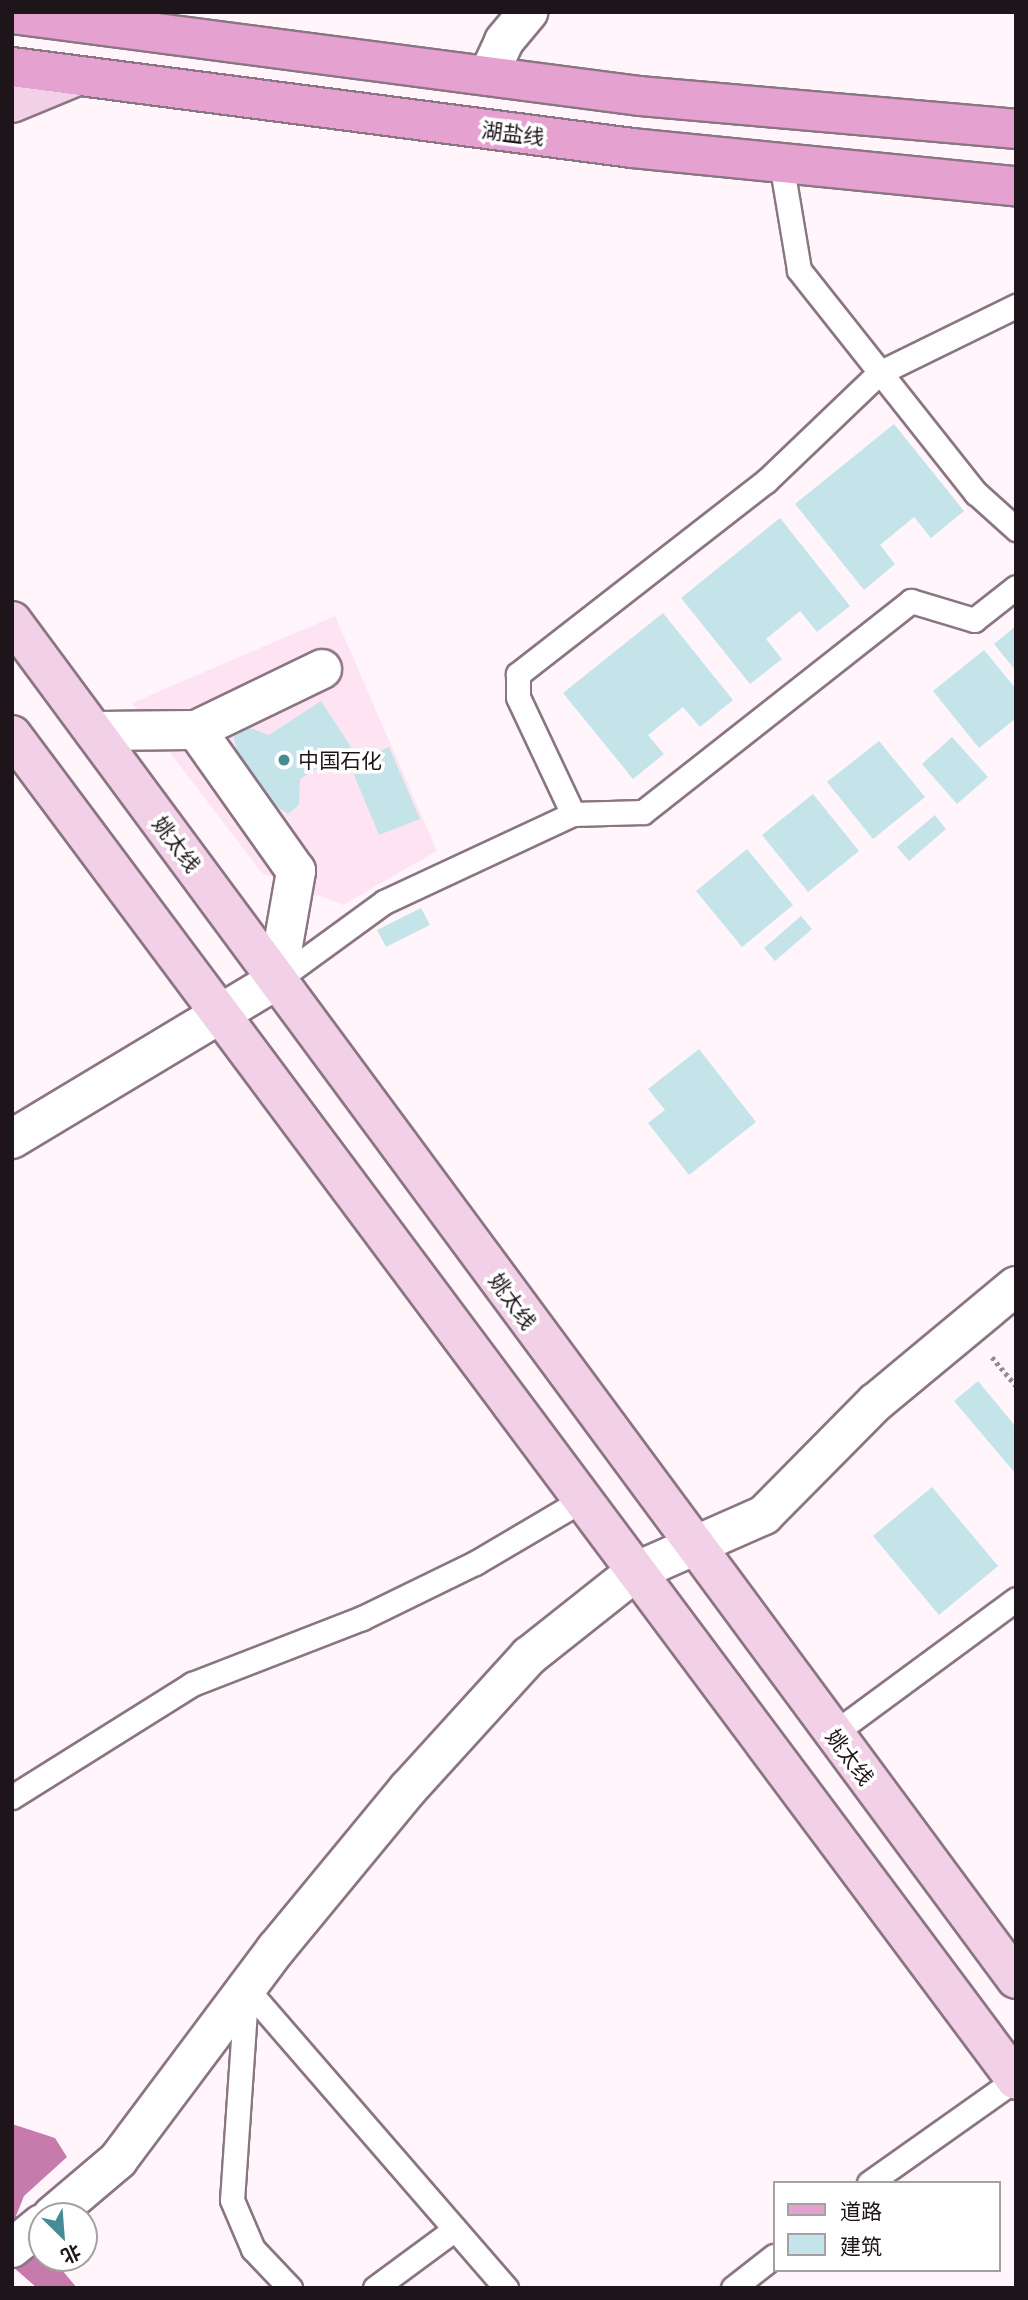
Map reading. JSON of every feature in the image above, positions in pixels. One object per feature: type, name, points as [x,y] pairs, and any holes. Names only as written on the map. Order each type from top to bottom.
[{"type":"main road","points":[[12,15],[640,96],[1016,129]]},
{"type":"main road","name":"湖盐线","points":[[12,68],[632,148],[1016,186]]},
{"type":"main road","points":[[12,103],[77,76]]},
{"type":"main road","name":"姚太线","points":[[12,621],[694,1547],[1016,1979]]},
{"type":"main road","points":[[12,736],[1016,2079]]},
{"type":"street","points":[[488,76],[504,41],[528,12]]},
{"type":"street","points":[[94,731],[196,730],[322,669]]},
{"type":"street","points":[[12,1139],[277,979],[296,871],[196,730]]},
{"type":"street","points":[[68,2202],[118,2160],[247,1989],[408,1789],[528,1656],[635,1572],[764,1516],[875,1403],[1016,1286]]},
{"type":"street","points":[[12,2248],[28,2235]]},
{"type":"lane","points":[[781,162],[799,270],[834,308],[879,373],[976,493],[1016,529]]},
{"type":"lane","points":[[573,814],[518,697],[518,674],[766,481],[879,373],[1016,306]]},
{"type":"lane","points":[[277,979],[384,902],[573,814],[643,812],[911,601],[974,620],[1016,587]]},
{"type":"lane","points":[[12,1797],[192,1684],[362,1618],[475,1563],[582,1500]]},
{"type":"lane","points":[[833,1734],[1016,1598]]},
{"type":"lane","points":[[247,1989],[506,2288]]},
{"type":"lane","points":[[247,1989],[232,2200],[253,2249],[290,2288]]},
{"type":"lane","points":[[872,2181],[1016,2079]]},
{"type":"lane","points":[[375,2288],[455,2229]]},
{"type":"lane","points":[[733,2288],[772,2258]]},
{"type":"shaded area","points":[[335,616],[437,851],[343,905],[262,873],[132,703]]},
{"type":"shaded area","points":[[12,2124],[55,2138],[67,2157],[24,2196],[16,2216],[28,2230],[28,2272],[64,2272],[77,2288],[37,2288],[12,2266]]},
{"type":"building","points":[[894,424],[964,511],[931,538],[914,517],[880,545],[895,564],[864,590],[795,504]]},
{"type":"building","points":[[780,518],[850,606],[817,632],[800,611],[766,639],[782,659],[750,684],[681,598]]},
{"type":"building","points":[[663,613],[733,700],[700,727],[683,707],[648,735],[664,754],[633,779],[563,693]]},
{"type":"building","points":[[1016,626],[1016,671],[994,644]]},
{"type":"building","points":[[984,650],[1016,689],[1016,718],[979,748],[933,691]]},
{"type":"building","points":[[321,701],[351,747],[300,779],[299,805],[288,814],[269,802],[237,752],[233,734],[247,727],[269,735]]},
{"type":"building","points":[[952,737],[988,777],[957,804],[922,764]]},
{"type":"building","points":[[879,741],[925,797],[873,839],[827,782]]},
{"type":"building","points":[[389,747],[420,819],[379,835],[349,763]]},
{"type":"building","points":[[813,794],[859,851],[808,892],[762,835]]},
{"type":"building","points":[[935,815],[946,829],[909,861],[897,847]]},
{"type":"building","points":[[747,849],[793,905],[742,947],[696,891]]},
{"type":"building","points":[[421,908],[430,925],[386,947],[377,930]]},
{"type":"building","points":[[801,916],[812,929],[775,961],[764,948]]},
{"type":"building","points":[[699,1049],[756,1122],[689,1175],[648,1123],[665,1110],[648,1089]]},
{"type":"building","points":[[978,1381],[1016,1427],[1016,1474],[954,1401]]},
{"type":"building","points":[[932,1487],[998,1566],[939,1615],[873,1536]]},
{"type":"place","name":"中国石化","points":[[284,760]]}]
